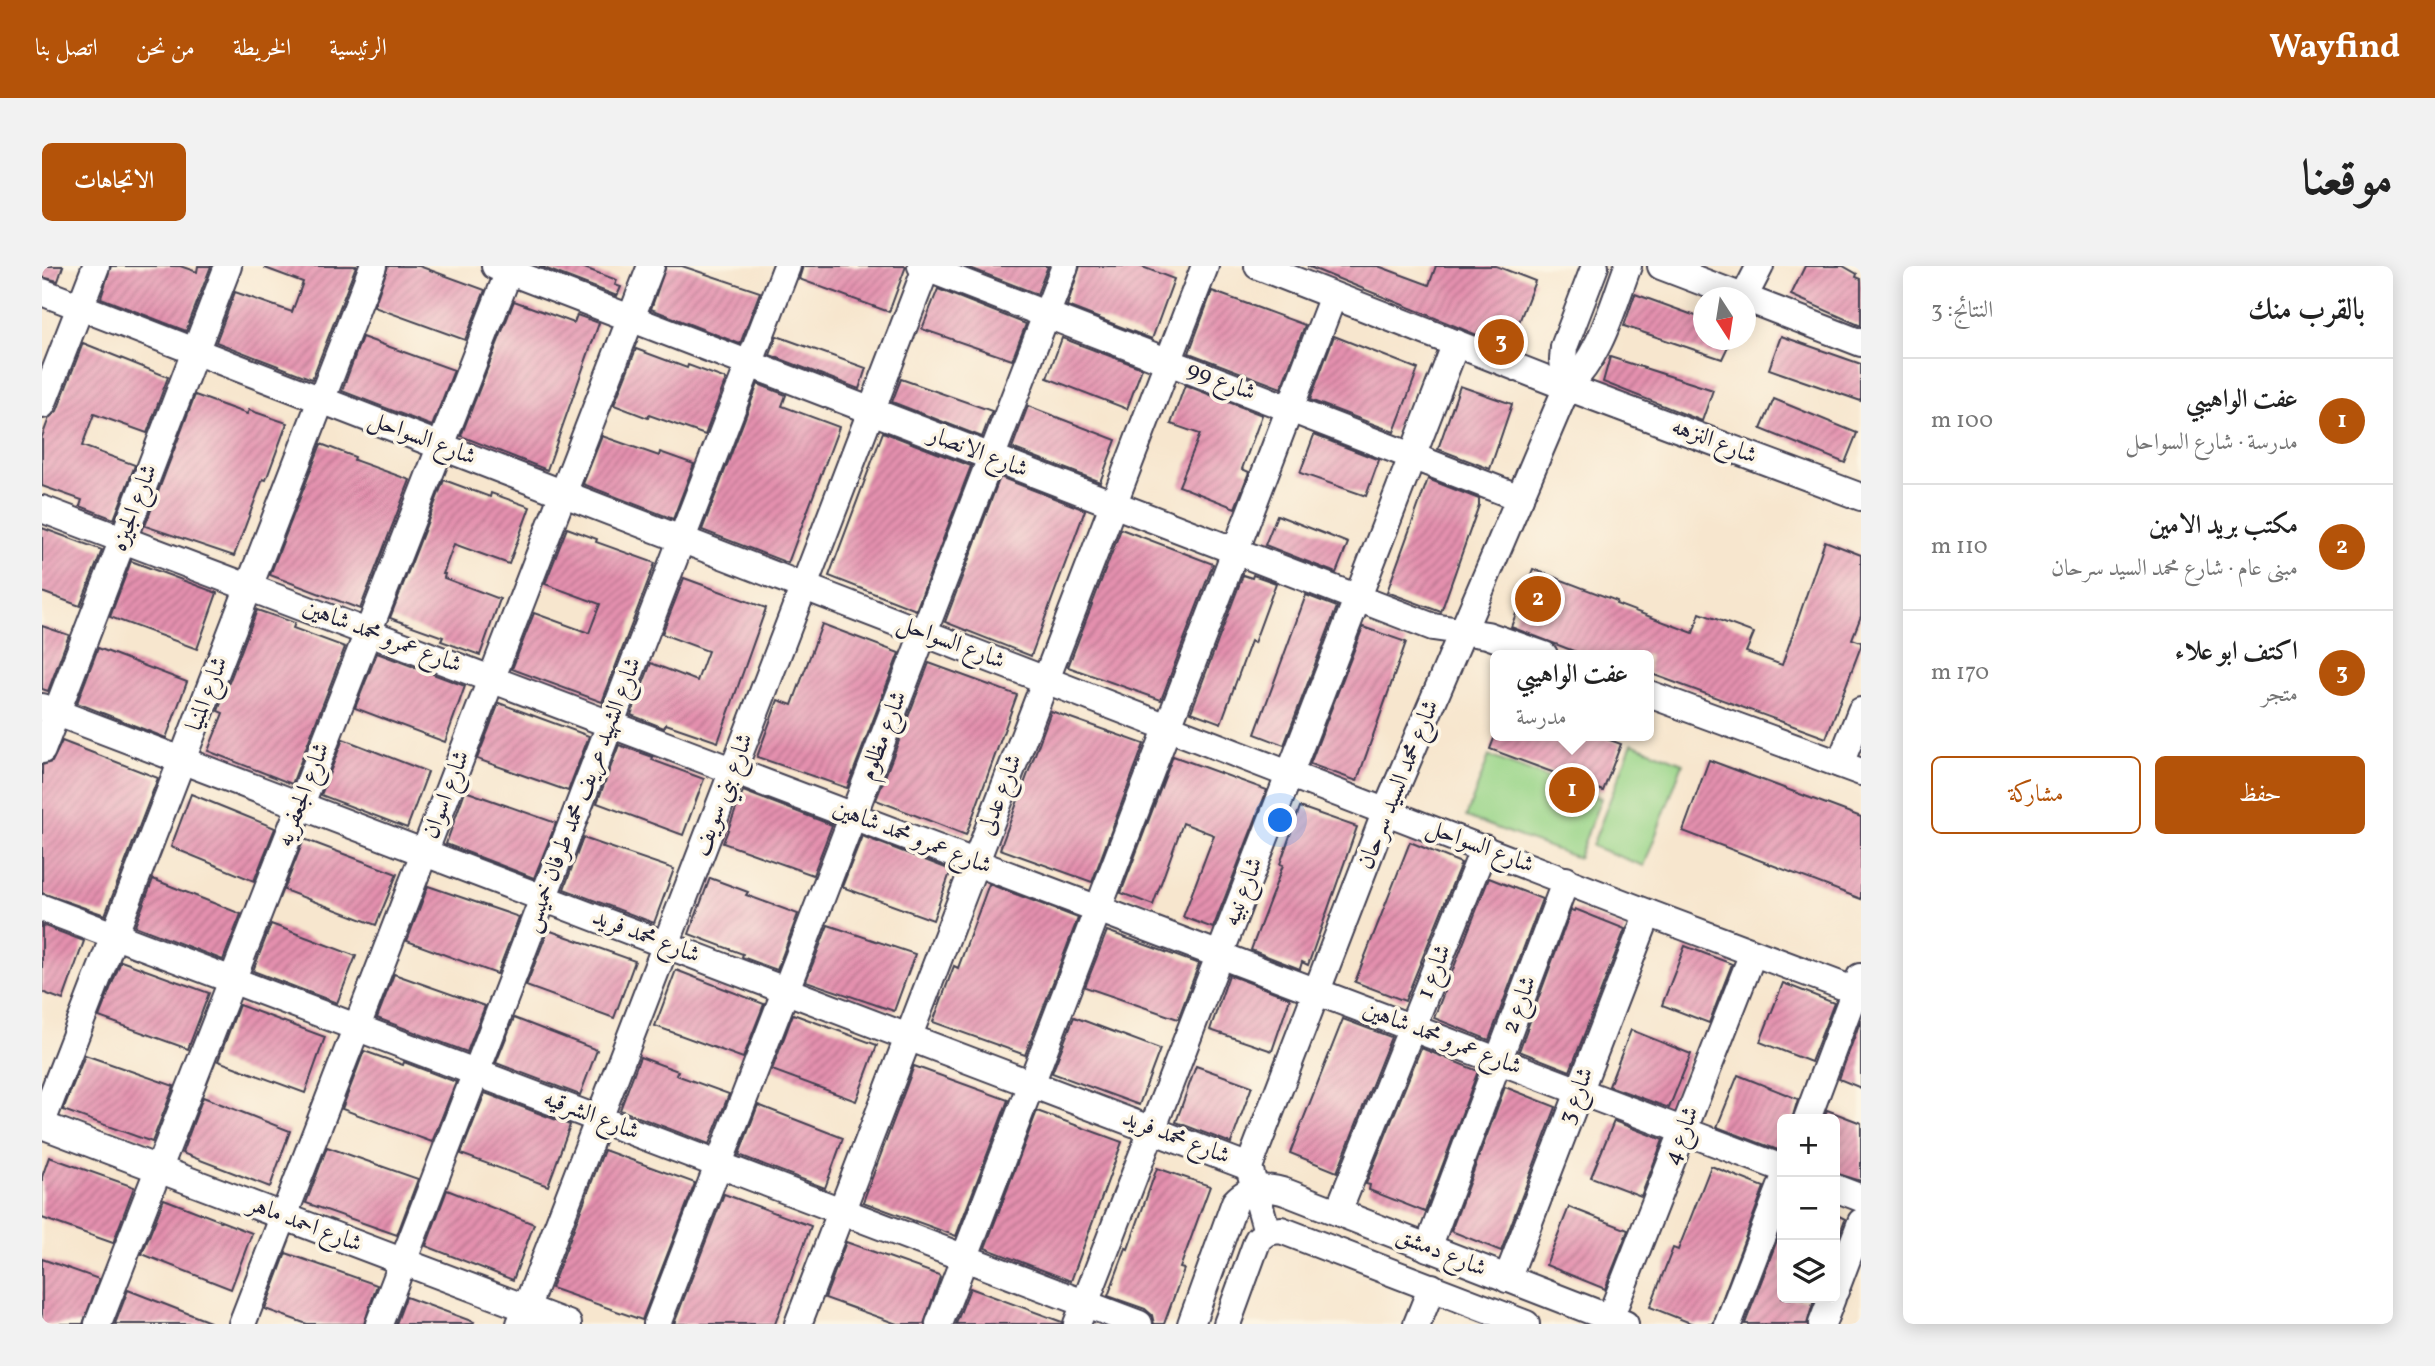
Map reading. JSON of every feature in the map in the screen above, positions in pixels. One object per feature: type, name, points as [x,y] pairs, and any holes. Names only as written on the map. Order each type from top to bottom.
[{"type":"street","points":[[42,405],[96,266]]},
{"type":"street","name":"شارع الجيزه","points":[[42,750],[49,710],[123,539],[228,266]]},
{"type":"street","name":"شارع المنيا","points":[[42,1124],[373,266]]},
{"type":"street","name":"شارع اسوان","points":[[242,1324],[652,266]]},
{"type":"street","name":"شارع الشهيد عريف محمد طرفان خميس","points":[[379,1324],[787,266]]},
{"type":"street","name":"شارع مظلوم","points":[[657,1324],[1065,266]]},
{"type":"street","name":"شارع عدلى","points":[[798,1324],[1205,266]]},
{"type":"street","name":"شارع النزهه","points":[[1258,266],[1567,387],[1861,497]]},
{"type":"street","name":"شارع محمد السيد سرحان","points":[[1567,387],[1564,347],[1595,266]]},
{"type":"street","name":"شارع محمد السيد سرحان","points":[[1191,1324],[1233,1206],[1252,1178],[1317,991],[1387,811],[1567,387],[1581,374],[1594,354],[1628,266]]},
{"type":"street","points":[[1661,266],[1716,287]]},
{"type":"street","points":[[1750,287],[1760,266]]},
{"type":"street","name":"شارع 99","points":[[925,267],[1520,498]]},
{"type":"street","name":"شارع بني سويف","points":[[523,1316],[925,267]]},
{"type":"street","name":"شارع الانصار","points":[[505,268],[1357,599],[1433,627],[1487,635],[1530,650]]},
{"type":"street","name":"شارع الجعفريه","points":[[98,1324],[441,446],[505,268]]},
{"type":"street","name":"شارع السواحل","points":[[42,292],[1648,913],[1753,953],[1859,986]]},
{"type":"street","points":[[939,1324],[1332,296]]},
{"type":"street","points":[[1756,302],[1861,343]]},
{"type":"street","name":"شارع نبيه","points":[[1081,1314],[1456,343]]},
{"type":"street","name":"شارع عمرو محمد شاهين","points":[[42,509],[1777,1166]]},
{"type":"street","points":[[1654,696],[1850,768],[1861,711]]},
{"type":"street","name":"شارع محمد فريد","points":[[49,710],[1152,1130],[1252,1178]]},
{"type":"street","name":"شارع 1","points":[[1338,1212],[1484,848]]},
{"type":"street","name":"شارع 2","points":[[1428,1248],[1566,880]]},
{"type":"street","name":"شارع الشرقيه","points":[[42,908],[964,1258],[1081,1314],[1139,1324]]},
{"type":"street","name":"شارع 3","points":[[1507,1279],[1648,913]]},
{"type":"street","name":"شارع 4","points":[[1618,1321],[1684,1130],[1753,953]]},
{"type":"street","points":[[1809,1114],[1859,986]]},
{"type":"street","name":"شارع احمد ماهر","points":[[42,1124],[403,1261],[523,1316],[568,1324]]},
{"type":"street","points":[[1227,1324],[1256,1244],[1268,1232],[1252,1178]]},
{"type":"street","name":"شارع دمشق","points":[[1252,1178],[1618,1321]]},
{"type":"street","points":[[1840,1190],[1861,1198]]},
{"type":"street","points":[[1728,1324],[1777,1197]]},
{"type":"street","points":[[1840,1278],[1861,1222]]},
{"type":"street","name":"شارع دمشق","points":[[1268,1232],[1287,1231],[1526,1324]]},
{"type":"street","points":[[1417,1324],[1432,1287]]},
{"type":"street","points":[[1822,1324],[1830,1303]]},
{"type":"green space","points":[[1632,743],[1683,763],[1644,866],[1592,846]]},
{"type":"green space","points":[[1489,756],[1601,798],[1578,858],[1466,817]]},
{"type":"building","points":[[42,266],[63,266],[58,281],[42,277]]},
{"type":"building","points":[[111,266],[180,266],[197,272],[198,266],[211,266],[186,331],[101,298]]},
{"type":"building","points":[[265,266],[356,266],[312,379],[216,342],[235,292],[292,312],[303,282]]},
{"type":"building","points":[[388,266],[419,266],[485,290],[465,340],[374,307]]},
{"type":"building","points":[[539,266],[579,266],[617,280],[615,285],[621,287],[617,296]]},
{"type":"building","points":[[666,266],[682,266],[760,292],[740,344],[651,309]]},
{"type":"building","points":[[803,266],[906,266],[889,312],[799,279]]},
{"type":"building","points":[[965,266],[1048,266],[1037,294]]},
{"type":"building","points":[[1080,266],[1140,266],[1174,279],[1152,339],[1067,306]]},
{"type":"building","points":[[1307,266],[1378,266],[1429,285],[1436,266],[1496,266],[1535,281],[1509,348]]},
{"type":"building","points":[[1805,266],[1843,266],[1857,274],[1856,277],[1861,279],[1861,326],[1791,295]]},
{"type":"building","points":[[938,289],[1026,324],[1012,360],[922,329]]},
{"type":"building","points":[[1212,291],[1305,325],[1281,388],[1189,353]]},
{"type":"building","points":[[1635,294],[1693,315],[1693,349],[1624,326]]},
{"type":"building","points":[[514,301],[574,323],[577,315],[599,323],[547,470],[461,436]]},
{"type":"building","points":[[777,336],[866,368],[859,389],[770,355]]},
{"type":"building","points":[[1334,336],[1418,369],[1394,432],[1310,400]]},
{"type":"building","points":[[1781,336],[1861,364],[1861,401],[1769,369]]},
{"type":"building","points":[[362,337],[454,370],[432,426],[342,391]]},
{"type":"building","points":[[1062,338],[1142,368],[1127,409],[1047,378]]},
{"type":"building","points":[[83,343],[168,377],[147,433],[94,414],[82,446],[135,465],[114,519],[80,506],[82,500],[42,486],[42,437],[49,418],[57,411]]},
{"type":"building","points":[[636,349],[726,379],[705,435],[614,405]]},
{"type":"building","points":[[1695,350],[1726,350],[1722,359]]},
{"type":"building","points":[[1610,357],[1713,390],[1702,421],[1603,382]]},
{"type":"building","points":[[901,379],[992,411],[982,437],[892,402]]},
{"type":"building","points":[[758,384],[786,395],[782,406],[839,427],[788,563],[702,530]]},
{"type":"building","points":[[1185,385],[1262,415],[1242,469],[1249,472],[1235,508],[1179,486],[1200,434],[1171,424]]},
{"type":"building","points":[[1460,386],[1512,404],[1490,469],[1438,449]]},
{"type":"building","points":[[195,395],[247,414],[249,410],[287,423],[234,556],[145,526]]},
{"type":"building","points":[[1774,399],[1857,433],[1845,463],[1761,429]]},
{"type":"building","points":[[1028,406],[1116,440],[1100,482],[1012,448]]},
{"type":"building","points":[[883,432],[971,466],[916,610],[829,576]]},
{"type":"building","points":[[1314,435],[1379,460],[1366,496],[1300,473]]},
{"type":"building","points":[[602,436],[659,456],[660,452],[694,464],[673,519],[583,484]]},
{"type":"building","points":[[321,444],[355,457],[354,460],[410,480],[360,609],[270,575]]},
{"type":"building","points":[[1000,477],[1085,510],[1031,656],[945,622]]},
{"type":"building","points":[[1428,479],[1479,499],[1441,612],[1387,592]]},
{"type":"building","points":[[444,480],[490,497],[491,493],[530,507],[509,564],[454,544],[443,574],[444,578],[500,599],[480,655],[441,641],[443,637],[390,618]]},
{"type":"building","points":[[1277,515],[1348,543],[1336,573],[1265,545]]},
{"type":"building","points":[[42,528],[102,550],[80,606],[42,592]]},
{"type":"building","points":[[567,528],[597,539],[596,542],[655,563],[602,702],[512,669],[534,613],[589,633],[600,604],[545,584]]},
{"type":"building","points":[[1121,529],[1213,564],[1161,700],[1068,667]]},
{"type":"building","points":[[1825,541],[1861,555],[1861,616],[1852,639],[1861,642],[1861,646],[1826,738],[1654,675],[1654,650],[1571,650],[1511,627],[1533,569],[1693,633],[1700,613],[1754,633],[1746,652],[1782,665]]},
{"type":"building","points":[[131,561],[217,593],[197,649],[110,617]]},
{"type":"building","points":[[1243,575],[1252,578],[1253,575],[1276,583],[1221,723],[1191,712]]},
{"type":"building","points":[[684,578],[766,608],[718,742],[666,724],[664,728],[631,715],[651,663],[697,681],[708,651],[662,634]]},
{"type":"building","points":[[1306,595],[1337,607],[1284,745],[1255,734]]},
{"type":"building","points":[[257,610],[295,623],[293,628],[345,647],[292,784],[208,751],[223,713],[218,711]]},
{"type":"building","points":[[822,624],[899,653],[847,788],[757,757],[778,700],[792,705]]},
{"type":"building","points":[[42,626],[69,635],[48,691],[42,689]]},
{"type":"building","points":[[1363,627],[1406,642],[1357,781],[1310,764]]},
{"type":"building","points":[[98,648],[187,682],[166,738],[77,703]]},
{"type":"building","points":[[377,653],[465,686],[445,742],[355,708]]},
{"type":"building","points":[[929,663],[1017,695],[966,835],[876,800]]},
{"type":"building","points":[[499,703],[589,736],[568,791],[477,759]]},
{"type":"building","points":[[1051,711],[1144,744],[1092,882],[1000,849]]},
{"type":"building","points":[[343,739],[428,772],[407,828],[321,795]]},
{"type":"building","points":[[62,741],[158,778],[105,915],[42,893],[42,765],[52,762]]},
{"type":"building","points":[[1493,741],[1613,741],[1621,744],[1603,791],[1490,749]]},
{"type":"building","points":[[619,745],[704,779],[683,835],[597,803]]},
{"type":"building","points":[[1173,756],[1267,790],[1213,928],[1183,917],[1214,835],[1183,823],[1153,905],[1121,893]]},
{"type":"building","points":[[1709,760],[1861,817],[1861,899],[1683,831]]},
{"type":"building","points":[[465,791],[556,823],[534,878],[446,844]]},
{"type":"building","points":[[743,791],[832,825],[813,875],[723,843]]},
{"type":"building","points":[[191,794],[275,828],[254,881],[171,847]]},
{"type":"building","points":[[1300,807],[1357,827],[1308,965],[1302,962],[1300,969],[1251,950],[1283,865],[1280,864]]},
{"type":"building","points":[[862,836],[951,870],[933,920],[842,887]]},
{"type":"building","points":[[583,838],[674,869],[654,923],[564,889]]},
{"type":"building","points":[[304,839],[397,874],[376,925],[284,890]]},
{"type":"building","points":[[1410,842],[1461,863],[1405,1001],[1355,982]]},
{"type":"building","points":[[710,878],[748,892],[746,895],[798,914],[777,970],[689,934]]},
{"type":"building","points":[[1489,878],[1542,899],[1489,1040],[1434,1018]]},
{"type":"building","points":[[153,879],[241,914],[223,960],[135,926]]},
{"type":"building","points":[[989,884],[1078,918],[1025,1055],[933,1022],[954,966],[958,968]]},
{"type":"building","points":[[428,886],[519,917],[497,974],[407,941]]},
{"type":"building","points":[[1575,909],[1625,929],[1570,1071],[1519,1051],[1571,910]]},
{"type":"building","points":[[271,924],[356,956],[337,1003],[253,971]]},
{"type":"building","points":[[42,925],[84,941],[63,1000],[42,992]]},
{"type":"building","points":[[828,925],[915,954],[894,1011],[806,981]]},
{"type":"building","points":[[548,930],[635,961],[614,1018],[526,986]]},
{"type":"building","points":[[1107,931],[1199,964],[1178,1019],[1085,987]]},
{"type":"building","points":[[1685,946],[1732,964],[1709,1023],[1662,1005]]},
{"type":"building","points":[[121,961],[209,993],[188,1049],[99,1017]]},
{"type":"building","points":[[676,970],[764,1004],[743,1058],[655,1026]]},
{"type":"building","points":[[394,974],[485,1006],[467,1052],[377,1018]]},
{"type":"building","points":[[1229,975],[1290,998],[1272,1051],[1210,1030]]},
{"type":"building","points":[[1783,983],[1834,1003],[1811,1062],[1760,1042]]},
{"type":"building","points":[[239,1005],[325,1037],[305,1093],[218,1061]]},
{"type":"building","points":[[793,1014],[877,1045],[856,1101],[772,1070]]},
{"type":"building","points":[[1074,1017],[1160,1049],[1139,1105],[1052,1073]]},
{"type":"building","points":[[514,1018],[597,1050],[580,1095],[496,1063]]},
{"type":"building","points":[[1343,1019],[1391,1037],[1337,1172],[1290,1153]]},
{"type":"building","points":[[1861,1019],[1861,1088],[1839,1079]]},
{"type":"building","points":[[1631,1030],[1691,1054],[1669,1108],[1609,1086]]},
{"type":"building","points":[[1421,1048],[1478,1071],[1425,1212],[1369,1190],[1370,1185],[1366,1184]]},
{"type":"building","points":[[364,1051],[403,1065],[404,1062],[456,1082],[432,1142],[342,1109]]},
{"type":"building","points":[[85,1055],[174,1086],[152,1142],[63,1110]]},
{"type":"building","points":[[640,1057],[678,1071],[676,1075],[729,1094],[709,1144],[620,1110]]},
{"type":"building","points":[[914,1066],[1008,1100],[956,1236],[863,1202]]},
{"type":"building","points":[[1196,1066],[1252,1086],[1231,1143],[1176,1122]]},
{"type":"building","points":[[1738,1075],[1798,1099],[1794,1114],[1777,1114],[1777,1150],[1717,1127]]},
{"type":"building","points":[[1505,1087],[1556,1107],[1501,1251],[1451,1231]]},
{"type":"building","points":[[485,1093],[570,1125],[548,1186],[461,1154]]},
{"type":"building","points":[[203,1097],[290,1131],[270,1187],[182,1153]]},
{"type":"building","points":[[758,1105],[843,1138],[825,1188],[739,1155]]},
{"type":"building","points":[[1037,1111],[1122,1142],[1071,1281],[985,1248]]},
{"type":"building","points":[[1840,1115],[1861,1123],[1861,1181],[1840,1175]]},
{"type":"building","points":[[1614,1121],[1663,1140],[1641,1196],[1591,1177]]},
{"type":"building","points":[[327,1147],[418,1179],[397,1235],[306,1203]]},
{"type":"building","points":[[604,1150],[695,1183],[642,1320],[551,1288]]},
{"type":"building","points":[[49,1157],[134,1187],[113,1243],[42,1218],[42,1177]]},
{"type":"building","points":[[1711,1166],[1764,1187],[1713,1324],[1693,1324],[1650,1307],[1673,1248],[1678,1250]]},
{"type":"building","points":[[1157,1168],[1210,1186],[1180,1268],[1184,1269],[1164,1324],[1154,1324],[1152,1315],[1145,1309],[1108,1296]]},
{"type":"building","points":[[447,1190],[534,1224],[513,1280],[426,1246]]},
{"type":"building","points":[[724,1194],[811,1226],[775,1324],[674,1324]]},
{"type":"building","points":[[164,1199],[252,1233],[231,1289],[142,1254]]},
{"type":"building","points":[[1569,1207],[1628,1230],[1605,1289],[1546,1265]]},
{"type":"building","points":[[1840,1216],[1845,1219],[1840,1233]]},
{"type":"building","points":[[1777,1240],[1777,1303],[1813,1303],[1807,1324],[1745,1324]]},
{"type":"building","points":[[846,1242],[939,1275],[924,1324],[897,1324],[825,1298]]},
{"type":"building","points":[[286,1253],[377,1285],[364,1324],[307,1324],[265,1309]]},
{"type":"building","points":[[42,1259],[99,1279],[83,1324],[42,1324]]},
{"type":"building","points":[[970,1288],[1062,1322],[1062,1324],[956,1324]]},
{"type":"building","points":[[128,1290],[210,1322],[210,1324],[115,1324]]},
{"type":"building","points":[[406,1297],[474,1322],[396,1324]]},
{"type":"place","name":"اكتف ابو علاء","points":[[1501,342]]},
{"type":"place","name":"مكتب بريد الامين","points":[[1538,599]]},
{"type":"place","name":"عفت الواهيبي","points":[[1572,790]]}]
